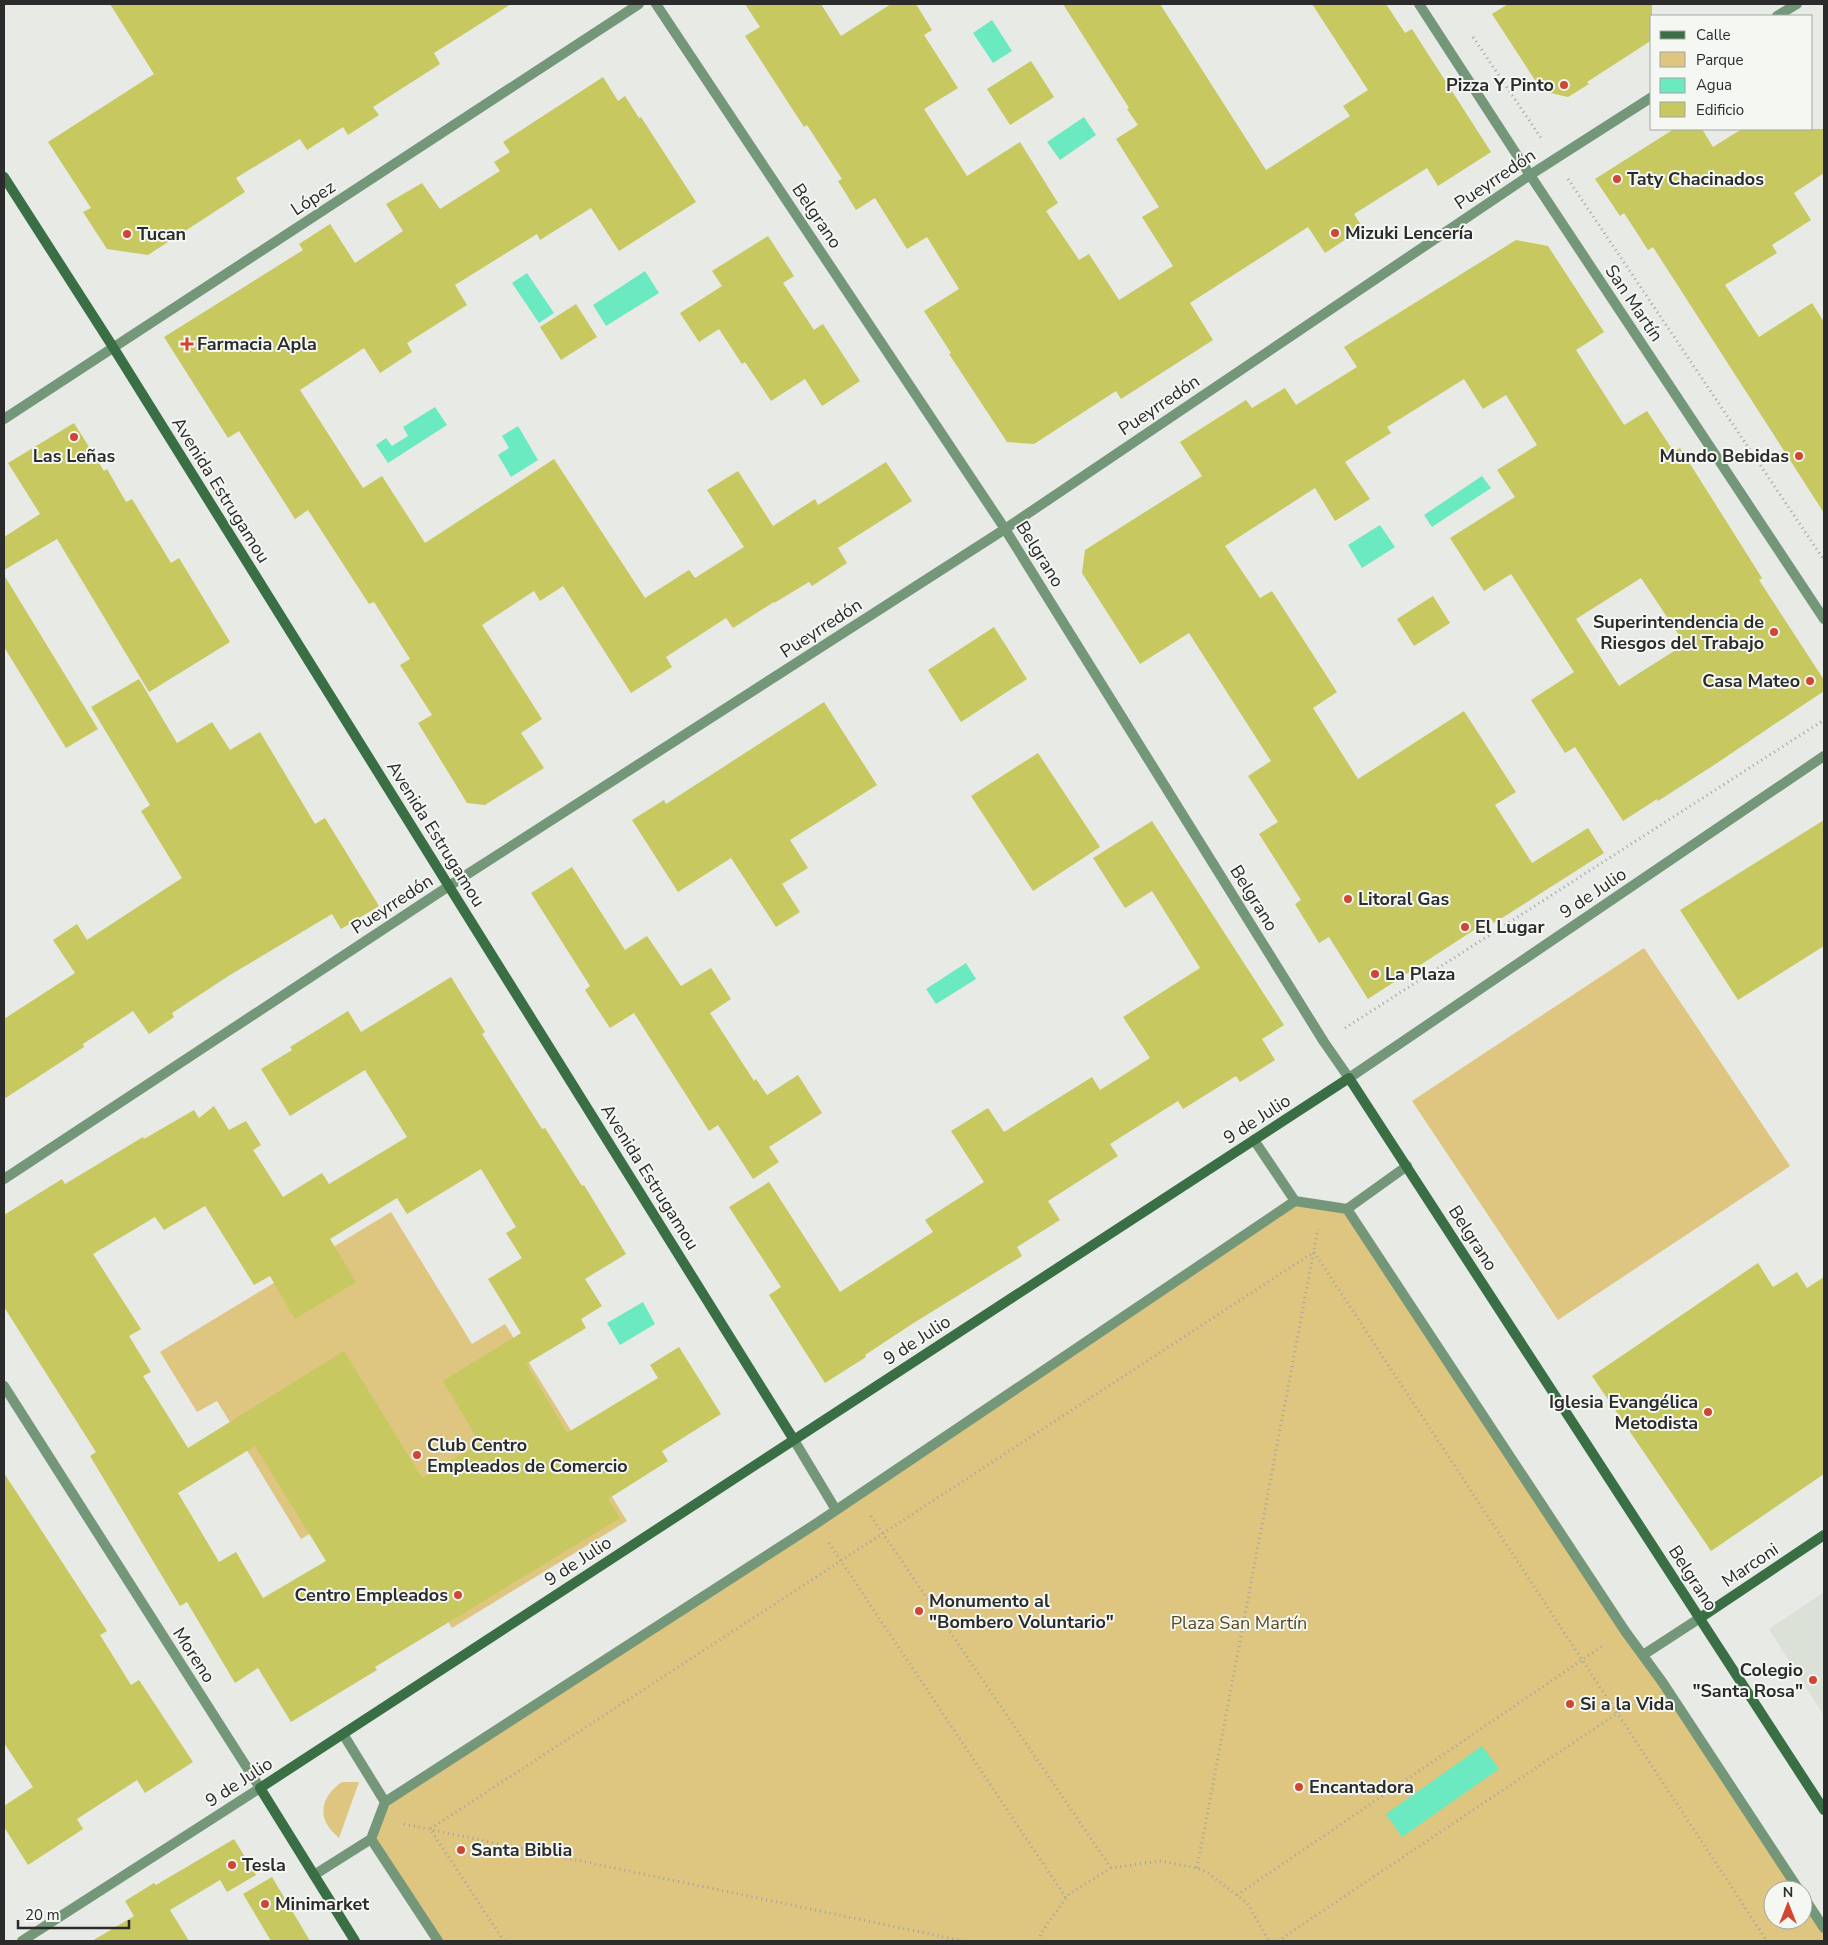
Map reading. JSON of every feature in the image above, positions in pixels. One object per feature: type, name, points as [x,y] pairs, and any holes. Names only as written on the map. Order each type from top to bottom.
[{"type":"main road","name":"Avenida Estrugamou","points":[[4,177],[113,347],[794,1440]]},
{"type":"main road","name":"9 de Julio","points":[[260,1788],[1349,1078]]},
{"type":"main road","name":"Belgrano","points":[[1349,1078],[1824,1810]]},
{"type":"main road","name":"Marconi","points":[[1700,1618],[1824,1535]]},
{"type":"main road","name":"Moreno","points":[[260,1788],[355,1941]]},
{"type":"street","name":"López","points":[[4,419],[639,4]]},
{"type":"street","name":"Belgrano","points":[[656,4],[1005,529],[1324,1042],[1349,1078]]},
{"type":"street","name":"San Martín","points":[[1419,4],[1824,618]]},
{"type":"street","points":[[1779,15],[1797,4]]},
{"type":"street","name":"Pueyrredón","points":[[4,1179],[449,886],[1005,529],[1530,175],[1650,98]]},
{"type":"street","name":"9 de Julio","points":[[1349,1078],[1824,756]]},
{"type":"street","points":[[1254,1140],[1294,1200]]},
{"type":"street","points":[[1347,1209],[1407,1166]]},
{"type":"street","points":[[314,1875],[371,1839],[385,1802],[817,1523],[1294,1200],[1347,1209],[1625,1631],[1662,1682],[1792,1880]]},
{"type":"street","name":"Moreno","points":[[4,1386],[260,1788]]},
{"type":"street","name":"Avenida Estrugamou","points":[[794,1440],[836,1510]]},
{"type":"street","name":"Marconi","points":[[1643,1655],[1700,1618]]},
{"type":"street","points":[[343,1734],[385,1802]]},
{"type":"street","name":"9 de Julio","points":[[22,1941],[260,1788]]},
{"type":"street","points":[[371,1839],[438,1941]]},
{"type":"street","points":[[1813,1911],[1824,1928]]},
{"type":"path","points":[[1472,36],[1824,560]]},
{"type":"path","points":[[1324,1042],[1824,720]]},
{"type":"path","points":[[1197,1868],[1322,1204]]},
{"type":"path","points":[[430,1829],[1314,1252]]},
{"type":"path","points":[[1314,1252],[1768,1941]]},
{"type":"path","points":[[858,1495],[1111,1868]]},
{"type":"path","points":[[817,1523],[1066,1898]]},
{"type":"path","points":[[1237,1895],[1625,1631]]},
{"type":"path","points":[[1278,1941],[1618,1714],[1662,1682]]},
{"type":"path","points":[[378,1820],[430,1829],[963,1941]]},
{"type":"path","points":[[430,1829],[504,1941]]},
{"type":"path","points":[[1039,1941],[1041,1934],[1066,1898],[1111,1868],[1160,1861],[1197,1868],[1208,1873],[1247,1903],[1269,1941]]},
{"type":"shaded area","name":"Colegio \"Santa Rosa\"","points":[[1824,1592],[1824,1716],[1769,1629]]},
{"type":"green space","points":[[1644,948],[1790,1166],[1558,1320],[1412,1101]]},
{"type":"green space","name":"Plaza San Martín","points":[[1295,1201],[1347,1209],[1792,1880],[1763,1880],[1763,1930],[1813,1930],[1813,1911],[1824,1928],[1824,1941],[438,1941],[371,1839],[385,1801],[817,1523]]},
{"type":"green space","name":"Club Centro Empleados de Comercio","points":[[391,1212],[472,1344],[505,1324],[627,1521],[452,1628],[372,1497],[301,1539],[217,1401],[197,1412],[160,1352]]},
{"type":"green space","points":[[342,1782],[359,1782],[339,1838],[328,1826],[323,1813],[328,1796]]},
{"type":"water","points":[[992,20],[1012,51],[993,63],[973,33]]},
{"type":"water","points":[[1084,117],[1096,135],[1060,160],[1047,142]]},
{"type":"water","points":[[645,271],[659,293],[606,326],[593,305]]},
{"type":"water","points":[[527,273],[554,313],[539,323],[512,283]]},
{"type":"water","points":[[435,407],[447,425],[388,463],[376,445],[386,438],[392,446],[408,436],[403,427]]},
{"type":"water","points":[[518,426],[538,460],[511,477],[498,455],[509,448],[502,436]]},
{"type":"water","points":[[1482,476],[1491,488],[1432,527],[1424,515]]},
{"type":"water","points":[[1380,525],[1395,547],[1362,568],[1348,545]]},
{"type":"water","points":[[966,963],[976,979],[936,1004],[926,989]]},
{"type":"water","points":[[643,1302],[655,1324],[620,1345],[607,1323]]},
{"type":"water","points":[[1482,1746],[1499,1769],[1402,1837],[1386,1814]]},
{"type":"building","points":[[110,4],[511,4],[434,53],[440,64],[373,107],[379,115],[348,135],[343,127],[307,150],[300,139],[236,178],[245,192],[148,255],[107,249],[83,212],[91,208],[48,142],[154,74]]},
{"type":"building","points":[[745,4],[821,4],[841,36],[891,4],[916,4],[932,30],[924,35],[958,88],[924,109],[967,176],[1020,142],[1058,203],[1046,211],[1079,260],[1089,254],[1119,300],[1173,266],[1142,217],[1159,207],[1116,139],[1138,125],[1063,4],[1160,4],[1266,170],[1350,116],[1343,106],[1368,90],[1312,4],[1386,4],[1405,33],[1412,29],[1491,152],[1438,186],[1427,168],[1354,214],[1363,228],[1325,253],[1308,227],[1190,303],[1213,340],[1121,399],[1116,391],[1034,444],[1007,442],[949,354],[951,353],[924,311],[959,289],[927,237],[907,249],[875,198],[856,210],[838,181],[842,179],[807,125],[804,127],[745,36],[760,27]]},
{"type":"building","points":[[1508,4],[1652,4],[1650,41],[1587,82],[1589,84],[1568,97],[1542,91],[1492,14]]},
{"type":"building","points":[[1031,61],[1054,97],[1010,125],[987,89]]},
{"type":"building","points":[[603,77],[618,101],[625,96],[639,118],[641,117],[696,202],[619,251],[591,208],[540,240],[537,234],[455,285],[467,305],[407,343],[412,352],[380,373],[364,348],[300,390],[363,488],[382,476],[425,543],[554,459],[645,598],[689,570],[695,578],[744,547],[707,490],[738,471],[773,526],[815,499],[818,505],[886,462],[912,501],[838,548],[847,563],[812,586],[809,582],[733,628],[726,618],[666,657],[672,667],[631,693],[563,586],[540,601],[534,591],[482,625],[542,719],[521,733],[544,768],[485,805],[467,803],[418,723],[432,715],[400,665],[410,659],[374,602],[369,604],[308,510],[295,519],[239,431],[228,438],[164,337],[303,250],[299,244],[330,224],[355,263],[403,231],[386,204],[422,183],[440,209],[500,171],[494,162],[510,152],[503,142]]},
{"type":"building","points":[[1824,129],[1824,173],[1794,193],[1811,220],[1772,245],[1777,253],[1725,285],[1759,337],[1812,303],[1824,322],[1824,513],[1653,247],[1648,250],[1624,213],[1620,216],[1595,179],[1672,130],[1703,130],[1713,147],[1740,130]]},
{"type":"building","points":[[768,236],[794,276],[783,283],[814,330],[823,324],[860,381],[822,406],[805,379],[771,401],[745,362],[742,364],[719,329],[699,342],[680,313],[722,286],[712,271]]},
{"type":"building","points":[[1516,240],[1548,246],[1604,332],[1576,350],[1624,425],[1647,411],[1674,452],[1680,448],[1762,578],[1759,580],[1824,680],[1824,691],[1714,765],[1623,821],[1575,747],[1565,753],[1531,700],[1574,672],[1511,574],[1484,591],[1450,538],[1515,497],[1497,470],[1537,445],[1506,395],[1483,409],[1464,379],[1387,427],[1391,433],[1345,462],[1370,499],[1335,521],[1315,488],[1225,546],[1260,598],[1272,591],[1337,692],[1313,708],[1358,779],[1464,711],[1516,792],[1495,805],[1532,863],[1588,828],[1604,853],[1494,923],[1491,919],[1368,999],[1329,937],[1319,943],[1295,904],[1301,900],[1259,834],[1278,822],[1248,776],[1271,761],[1189,633],[1140,664],[1082,573],[1085,550],[1202,476],[1180,442],[1246,400],[1252,408],[1285,388],[1296,405],[1357,367],[1344,347]],"holes":[[[1641,578],[1685,644],[1619,686],[1576,619]]]},
{"type":"building","points":[[576,304],[597,337],[561,360],[540,327]]},
{"type":"building","points":[[74,423],[104,471],[107,469],[126,502],[132,499],[171,563],[179,558],[230,642],[149,692],[57,539],[4,570],[4,537],[40,514],[8,463]]},
{"type":"building","points":[[4,575],[98,729],[66,748],[4,647]]},
{"type":"building","points":[[1433,596],[1450,623],[1414,646],[1397,619]]},
{"type":"building","points":[[994,627],[1027,679],[961,722],[928,670]]},
{"type":"building","points":[[139,679],[177,743],[212,722],[230,750],[260,732],[315,824],[325,818],[379,906],[341,929],[332,914],[230,975],[172,1013],[174,1017],[149,1034],[133,1011],[83,1044],[84,1047],[4,1099],[4,1019],[75,973],[53,940],[77,924],[87,940],[182,878],[141,811],[150,805],[91,707]]},
{"type":"building","points":[[824,702],[877,785],[790,840],[808,868],[782,884],[800,912],[776,927],[731,858],[678,892],[632,820],[664,800],[666,804]]},
{"type":"building","points":[[1038,753],[1100,847],[1033,891],[971,796]]},
{"type":"building","points":[[1824,820],[1824,946],[1738,1000],[1680,910]]},
{"type":"building","points":[[1152,821],[1284,1025],[1262,1039],[1275,1060],[1240,1082],[1236,1076],[1183,1109],[1178,1101],[1110,1144],[1118,1156],[1048,1201],[1060,1220],[1017,1247],[1022,1256],[912,1324],[825,1383],[769,1295],[781,1287],[729,1207],[769,1182],[840,1292],[933,1232],[925,1220],[984,1182],[951,1131],[988,1108],[1004,1132],[1092,1077],[1100,1090],[1150,1058],[1123,1017],[1200,968],[1152,891],[1125,908],[1093,858]]},
{"type":"building","points":[[572,867],[625,950],[647,936],[681,986],[711,968],[731,999],[710,1013],[754,1081],[756,1079],[767,1095],[798,1075],[822,1113],[769,1147],[779,1162],[753,1179],[718,1125],[709,1131],[634,1013],[610,1028],[585,990],[590,986],[531,893]]},
{"type":"building","points":[[451,977],[485,1032],[482,1034],[542,1129],[545,1128],[582,1186],[584,1185],[626,1254],[585,1279],[602,1306],[581,1319],[586,1328],[526,1364],[567,1433],[658,1378],[650,1365],[679,1347],[721,1414],[662,1451],[668,1461],[608,1499],[620,1518],[375,1667],[377,1670],[291,1722],[258,1668],[235,1683],[187,1602],[180,1606],[90,1456],[96,1452],[4,1307],[4,1215],[62,1179],[65,1184],[143,1137],[144,1139],[194,1110],[199,1118],[214,1106],[229,1130],[246,1121],[261,1145],[253,1150],[283,1197],[322,1173],[329,1184],[407,1137],[365,1070],[290,1116],[261,1069],[292,1050],[290,1047],[348,1011],[361,1032]],"holes":[[[481,1169],[516,1227],[506,1233],[522,1258],[488,1279],[521,1333],[443,1381],[480,1443],[422,1478],[344,1351],[188,1448],[143,1376],[151,1372],[129,1336],[141,1329],[93,1254],[155,1217],[164,1230],[205,1206],[254,1285],[270,1276],[295,1319],[356,1282],[330,1239],[397,1198],[407,1214]],[[255,1446],[326,1561],[263,1598],[236,1552],[219,1562],[178,1493]]]},
{"type":"building","name":"Iglesia Evangélica Metodista","points":[[1758,1263],[1773,1287],[1797,1272],[1807,1288],[1824,1277],[1824,1474],[1711,1551],[1592,1376]]},
{"type":"building","points":[[4,1473],[107,1631],[100,1635],[131,1685],[139,1680],[193,1762],[145,1793],[137,1780],[77,1819],[83,1829],[28,1865],[4,1827],[4,1806],[33,1787],[4,1743]]},
{"type":"building","points":[[234,1839],[256,1875],[227,1892],[220,1880],[170,1910],[189,1941],[92,1941],[134,1916],[125,1901]]},
{"type":"building","points":[[272,1877],[310,1941],[271,1941],[243,1894]]},
{"type":"place","name":"Pizza Y Pinto","points":[[1564,85]]},
{"type":"place","name":"Taty Chacinados","points":[[1617,179]]},
{"type":"place","name":"Mizuki Lencería","points":[[1335,233]]},
{"type":"place","name":"Tucan","points":[[127,234]]},
{"type":"place","name":"Farmacia Apla","points":[[187,344]]},
{"type":"place","name":"Las Leñas","points":[[74,437]]},
{"type":"place","name":"Mundo Bebidas","points":[[1799,456]]},
{"type":"place","name":"Superintendencia de Riesgos del Trabajo","points":[[1774,632]]},
{"type":"place","name":"Casa Mateo","points":[[1810,681]]},
{"type":"place","name":"Litoral Gas","points":[[1348,899]]},
{"type":"place","name":"El Lugar","points":[[1465,927]]},
{"type":"place","name":"La Plaza","points":[[1375,974]]},
{"type":"place","name":"Iglesia Evangélica Metodista","points":[[1708,1412]]},
{"type":"place","name":"Club Centro Empleados de Comercio","points":[[417,1455]]},
{"type":"place","name":"Centro Empleados","points":[[458,1595]]},
{"type":"place","name":"Monumento al \"Bombero Voluntario\"","points":[[919,1611]]},
{"type":"place","name":"Colegio \"Santa Rosa\"","points":[[1813,1680]]},
{"type":"place","name":"Si a la Vida","points":[[1570,1704]]},
{"type":"place","name":"Encantadora","points":[[1299,1787]]},
{"type":"place","name":"Santa Biblia","points":[[461,1850]]},
{"type":"place","name":"Tesla","points":[[232,1865]]},
{"type":"place","name":"Minimarket","points":[[265,1904]]}]
